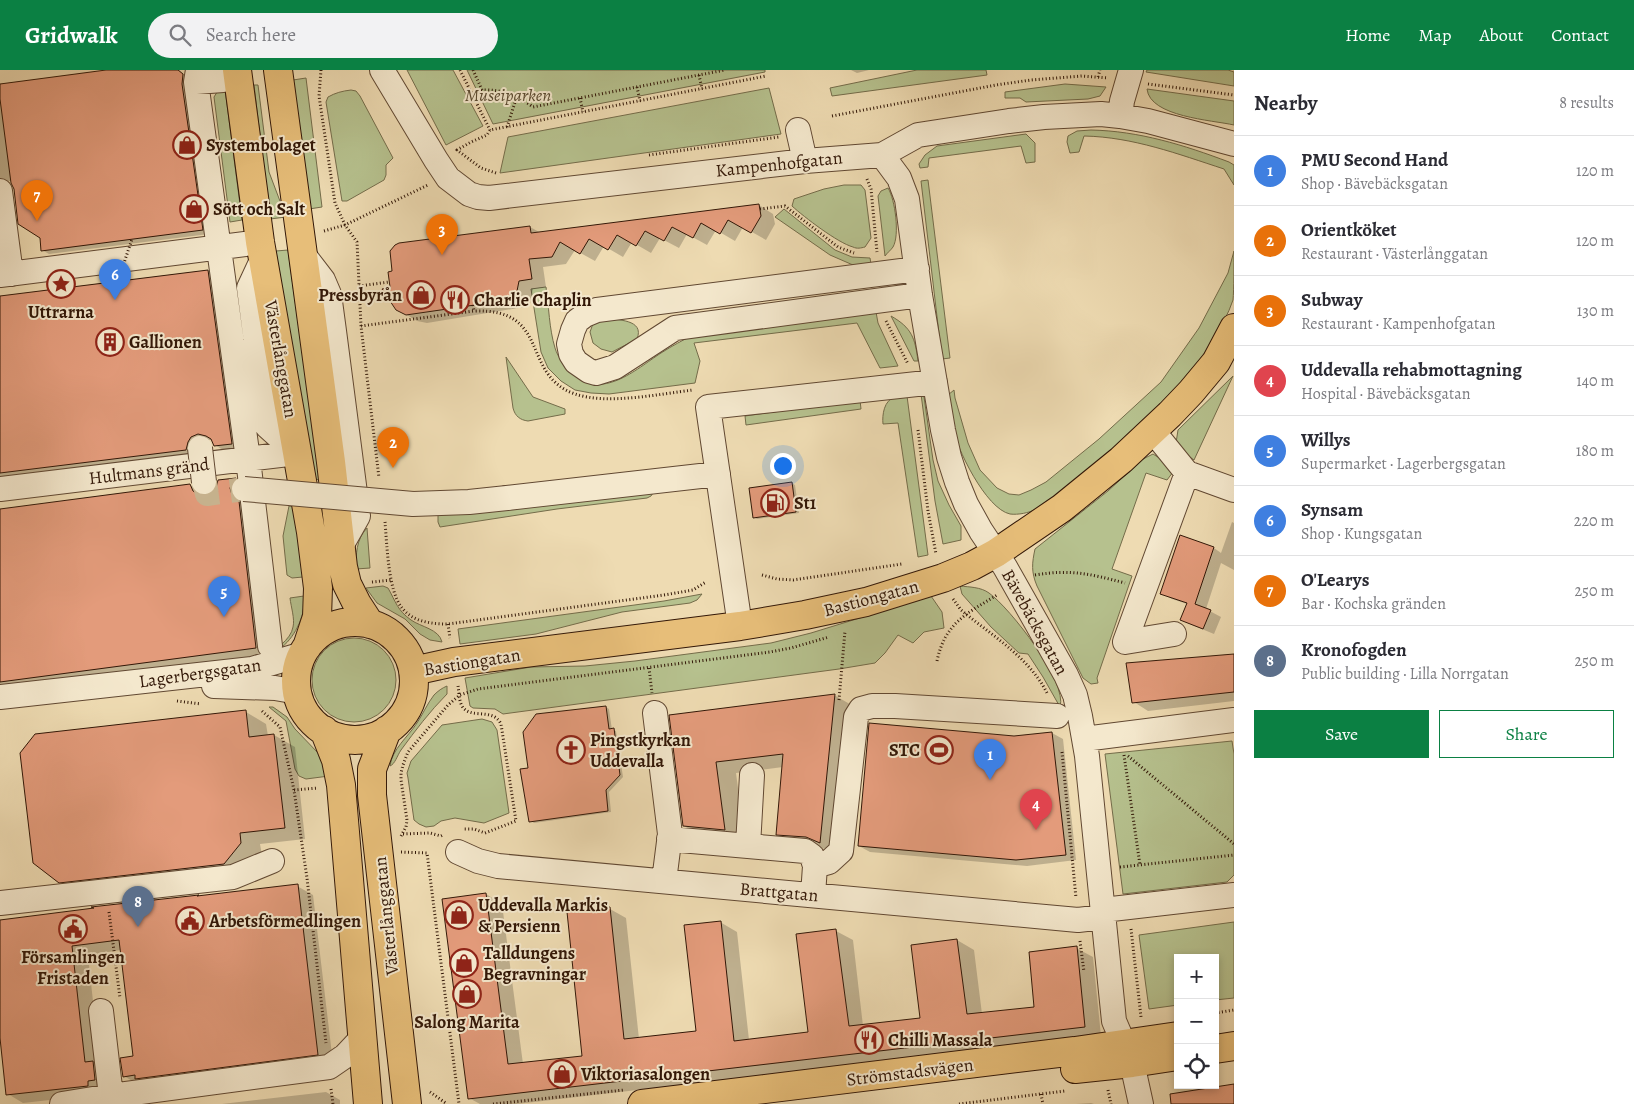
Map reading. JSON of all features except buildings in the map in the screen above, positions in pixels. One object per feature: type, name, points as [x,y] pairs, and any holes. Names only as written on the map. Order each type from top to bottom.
[{"type":"main road","name":"Västerlånggatan","points":[[278,70],[347,584],[370,624]]},
{"type":"main road","name":"Västerlånggatan","points":[[230,75],[254,251],[297,454],[311,532],[318,588],[317,617],[305,651],[296,677],[298,692],[302,705],[309,717],[324,730],[337,737],[366,738],[387,730],[403,715],[410,701],[414,686],[413,671],[407,653],[388,632],[370,624],[355,622],[340,624],[321,633],[305,651]]},
{"type":"main road","name":"Bastiongatan","points":[[413,671],[454,662],[740,626],[805,615],[866,602],[943,578],[972,566],[996,553],[1062,508],[1153,431],[1191,392],[1216,362],[1234,328]]},
{"type":"main road","name":"Västerlånggatan","points":[[324,730],[336,760],[340,785],[368,1104]]},
{"type":"main road","name":"Västerlånggatan","points":[[387,730],[372,769],[372,795],[418,1098]]},
{"type":"main road","points":[[1219,1030],[1234,1028]]},
{"type":"main road","name":"Strömstadsvägen","points":[[771,1104],[1127,1053],[1174,1037]]},
{"type":"main road","points":[[1219,1048],[1234,1046]]},
{"type":"main road","name":"Strömstadsvägen","points":[[642,1104],[1127,1053],[1174,1056]]},
{"type":"street","name":"Kampenhofgatan","points":[[382,70],[441,168],[458,186],[478,198],[805,161],[882,155],[918,135],[1044,117],[1087,114],[1120,116],[1148,121],[1234,144]]},
{"type":"street","points":[[230,75],[197,76],[248,459],[270,646]]},
{"type":"street","points":[[1120,116],[1122,101],[1130,75]]},
{"type":"street","points":[[798,132],[805,161]]},
{"type":"street","name":"Bävebäcksgatan","points":[[882,155],[899,178],[906,198],[935,382],[949,457],[957,482],[966,504],[1066,675],[1075,695],[1087,756],[1114,1021],[1127,1053],[1141,1104]]},
{"type":"street","points":[[0,191],[5,274],[219,248],[254,251]]},
{"type":"street","points":[[917,269],[597,310],[585,314],[577,321],[569,344],[571,354],[576,362],[589,371],[596,373],[615,367],[675,328],[920,295]]},
{"type":"street","points":[[740,626],[708,407],[935,382]]},
{"type":"street","points":[[1153,431],[1187,473],[1234,490]]},
{"type":"street","points":[[200,448],[204,482]]},
{"type":"street","name":"Hultmans gränd","points":[[0,489],[297,454]]},
{"type":"street","points":[[1174,634],[1125,642],[1187,473]]},
{"type":"street","points":[[244,489],[413,504],[469,502],[718,474]]},
{"type":"street","name":"Lagerbergsgatan","points":[[1,698],[252,669],[305,651]]},
{"type":"street","name":"Lagerbergsgatan","points":[[125,684],[254,687],[298,692]]},
{"type":"street","points":[[815,866],[829,862],[842,851],[856,717],[861,709],[896,704],[1003,709],[1057,716]]},
{"type":"street","points":[[655,713],[669,838],[664,881]]},
{"type":"street","points":[[1084,739],[1234,720]]},
{"type":"street","points":[[748,846],[752,775]]},
{"type":"street","name":"Brattgatan","points":[[454,838],[478,861],[498,866],[1078,920],[1128,907],[1234,894]]},
{"type":"street","points":[[669,838],[805,851],[812,856],[815,866],[813,895]]},
{"type":"street","points":[[0,903],[233,877],[272,861]]},
{"type":"street","points":[[101,1011],[111,1096]]},
{"type":"street","points":[[62,1104],[329,1068],[346,1056],[362,1038]]},
{"type":"path","points":[[321,70],[319,96],[335,203],[345,225],[357,242],[361,326],[380,482]]},
{"type":"path","points":[[460,70],[490,130]]},
{"type":"path","points":[[473,70],[482,90],[503,91],[517,96],[534,107],[725,70]]},
{"type":"path","points":[[1098,77],[1100,70]]},
{"type":"path","points":[[699,75],[702,89]]},
{"type":"path","points":[[832,116],[1023,81],[1064,76],[1098,77],[1130,75],[1234,96]]},
{"type":"path","points":[[490,130],[766,76]]},
{"type":"path","points":[[637,87],[640,101]]},
{"type":"path","points":[[507,126],[517,96]]},
{"type":"path","points":[[580,98],[583,112]]},
{"type":"path","points":[[490,130],[488,135],[470,142],[458,150],[481,168],[502,174]]},
{"type":"path","points":[[643,156],[798,132]]},
{"type":"path","points":[[866,176],[871,189],[877,257]]},
{"type":"path","points":[[322,232],[345,225],[429,185]]},
{"type":"path","points":[[760,209],[785,206],[838,247],[854,254],[862,253]]},
{"type":"path","points":[[118,281],[132,239]]},
{"type":"path","points":[[869,252],[877,252]]},
{"type":"path","points":[[359,286],[389,282]]},
{"type":"path","points":[[474,305],[474,311]]},
{"type":"path","points":[[361,326],[490,310],[513,317],[523,326],[536,352]]},
{"type":"path","points":[[882,314],[908,364],[912,385]]},
{"type":"path","points":[[918,425],[928,511],[937,558]]},
{"type":"path","points":[[384,521],[395,594],[402,608],[424,622],[448,624],[664,595],[693,590],[706,582]]},
{"type":"path","points":[[762,574],[793,580],[908,563]]},
{"type":"path","points":[[372,582],[392,580]]},
{"type":"path","points":[[952,597],[961,610],[1025,663],[1042,684],[1057,716],[1085,978]]},
{"type":"path","points":[[448,624],[451,644]]},
{"type":"path","points":[[401,838],[403,834],[406,828],[407,820],[401,780],[405,759],[408,752],[429,727],[448,705],[460,695],[460,704],[466,711],[492,715],[501,724],[516,821],[485,833],[474,829],[454,838],[430,833],[403,834]]},
{"type":"path","points":[[256,705],[280,727],[294,790],[307,878],[333,1104]]},
{"type":"path","points":[[1140,865],[1124,752],[1234,844]]},
{"type":"path","points":[[294,790],[319,788]]},
{"type":"path","points":[[400,845],[398,852],[427,853],[459,1104]]},
{"type":"path","points":[[1115,868],[1234,856]]},
{"type":"path","points":[[1128,907],[1141,1018]]},
{"type":"path","points":[[101,1011],[121,1006],[109,911]]},
{"type":"path","points":[[1219,1012],[1234,1010]]},
{"type":"path","points":[[1099,1089],[1108,1090],[1111,1104]]},
{"type":"path","points":[[959,1104],[1073,1090]]},
{"type":"path","points":[[1041,1094],[1043,1104]]},
{"type":"path","points":[[418,1098],[447,1104]]},
{"type":"green space","points":[[407,70],[453,70],[483,126],[446,145]]},
{"type":"green space","name":"Museiparken","points":[[467,70],[765,70],[765,72],[493,124]]},
{"type":"green space","points":[[917,70],[986,70],[987,75],[832,96],[830,88]]},
{"type":"green space","points":[[1147,70],[1228,70],[1234,72],[1234,86],[1146,72]]},
{"type":"green space","points":[[306,78],[322,207],[309,209],[293,80]]},
{"type":"green space","points":[[1065,84],[1106,87],[1100,96],[1088,99],[1026,102],[1020,98],[1005,98],[1005,92]]},
{"type":"green space","points":[[254,85],[258,85],[269,172],[286,217],[270,219]]},
{"type":"green space","points":[[769,88],[781,134],[500,173],[508,137]]},
{"type":"green space","points":[[219,89],[225,89],[242,220],[230,222],[214,97]]},
{"type":"green space","points":[[1147,89],[1234,101],[1234,125],[1183,116],[1170,111],[1159,106],[1151,98]]},
{"type":"green space","points":[[356,91],[360,96],[393,158],[386,165],[384,180],[347,201],[342,201],[326,102],[328,97],[339,92]]},
{"type":"green space","points":[[1091,130],[1144,136],[1195,150],[1229,162],[1234,165],[1234,185],[1224,169],[1155,147],[1120,139],[1084,136],[1079,152],[1070,153],[1067,142],[1068,136],[1077,131]]},
{"type":"green space","points":[[1026,134],[1035,143],[1035,162],[1026,163],[1021,146],[929,158],[928,167],[920,168],[919,164],[925,155],[937,146]]},
{"type":"green space","points":[[928,180],[950,358],[942,359],[921,181]]},
{"type":"green space","points":[[844,185],[861,185],[865,190],[871,238],[865,247],[854,248],[847,245],[813,223],[792,206],[794,199],[824,189]]},
{"type":"green space","points":[[888,188],[895,208],[896,234],[893,247],[885,256],[878,196],[881,191]]},
{"type":"green space","points":[[784,209],[835,250],[852,257],[870,258],[871,264],[853,265],[830,255],[775,217]]},
{"type":"green space","points":[[288,250],[320,480],[315,479],[294,383],[276,251]]},
{"type":"green space","points":[[1234,251],[1233,300],[1229,310],[1212,342],[1173,393],[1136,429],[1061,492],[1036,509],[1030,512],[1010,514],[1001,510],[991,501],[982,490],[959,448],[952,425],[948,395],[954,390],[968,443],[980,470],[997,488],[1009,494],[1019,495],[1031,490],[1046,482],[1099,439],[1161,382],[1199,328],[1228,273]]},
{"type":"green space","points":[[546,287],[551,333],[558,355],[572,373],[583,381],[595,384],[618,380],[695,334],[876,312],[878,323],[898,366],[880,368],[857,323],[694,343],[700,361],[695,383],[609,394],[575,390],[561,381],[548,368],[541,352],[531,289]]},
{"type":"green space","points":[[891,316],[904,325],[911,334],[918,361],[914,361]]},
{"type":"green space","points":[[603,318],[622,320],[633,324],[637,328],[637,339],[612,352],[601,349],[593,343],[590,332],[594,321]]},
{"type":"green space","points":[[506,357],[533,397],[565,409],[565,414],[528,421],[518,417],[513,408]]},
{"type":"green space","points":[[1233,376],[1194,460],[1183,452],[1176,443],[1178,430]]},
{"type":"green space","points":[[921,394],[924,397],[938,481],[961,526],[961,540],[943,544],[935,501]]},
{"type":"green space","points":[[907,396],[928,555],[918,557],[898,423],[883,424],[883,412],[888,401],[895,397]]},
{"type":"green space","points":[[860,400],[861,409],[746,425],[745,416]]},
{"type":"green space","points":[[1153,454],[1167,463],[1173,472],[1167,480],[1146,473],[1112,569],[1132,576],[1097,678],[1098,683],[1091,684],[1083,678],[1037,586],[1033,568],[1035,549],[1108,491],[1143,459]]},
{"type":"green space","points":[[650,491],[653,493],[647,498],[557,509],[440,527],[438,522],[438,515]]},
{"type":"green space","points":[[289,506],[296,507],[303,577],[292,578],[287,575],[283,536]]},
{"type":"green space","points":[[367,528],[370,568],[356,569],[359,542]]},
{"type":"green space","points":[[383,586],[388,588],[397,606],[406,616],[434,631],[442,642],[430,640],[420,634],[405,619],[377,603],[366,588]]},
{"type":"green space","points":[[960,586],[975,588],[989,593],[1023,629],[1047,664],[1060,696],[1060,707],[1028,654],[1019,653],[991,627],[962,594]]},
{"type":"green space","points":[[702,594],[697,600],[690,603],[622,612],[536,634],[460,644],[458,629],[664,601]]},
{"type":"green space","points":[[304,596],[302,617],[296,631],[282,647],[265,657],[282,644],[292,632],[294,620],[290,598]]},
{"type":"green space","points":[[931,596],[942,612],[944,628],[924,632],[913,643],[898,635],[875,663],[503,714],[495,709],[473,708],[470,706],[465,678],[531,667],[585,666],[635,661],[771,643],[811,633]]},
{"type":"green space","points":[[354,638],[370,641],[384,650],[393,664],[396,680],[393,696],[384,710],[370,719],[354,722],[338,719],[324,710],[315,696],[312,680],[315,664],[324,650],[338,641]]},
{"type":"green space","points":[[447,686],[447,694],[423,721],[390,766],[397,749],[417,723],[434,695]]},
{"type":"green space","points":[[269,707],[273,707],[287,717],[295,729],[320,755],[329,776],[306,779],[299,776],[295,769],[286,721]]},
{"type":"green space","points":[[482,719],[492,722],[497,730],[509,813],[484,823],[455,818],[441,821],[434,826],[426,827],[419,824],[414,820],[407,773],[411,761],[442,725]]},
{"type":"green space","points":[[1232,741],[1234,754],[1234,875],[1227,882],[1123,894],[1105,754]]},
{"type":"green space","points":[[1234,922],[1234,998],[1219,1000],[1219,954],[1174,954],[1174,1006],[1149,1009],[1139,935]]},
{"type":"tunnel","points":[[204,482],[207,494],[244,489]]},
{"type":"place","name":"Systembolaget","points":[[187,145]]},
{"type":"place","name":"Sött och Salt","points":[[194,209]]},
{"type":"place","name":"O'Learys","points":[[37,221]]},
{"type":"place","name":"Subway","points":[[442,255]]},
{"type":"place","name":"Uttrarna","points":[[61,284]]},
{"type":"place","name":"Pressbyrån","points":[[421,295]]},
{"type":"place","name":"Synsam","points":[[115,300]]},
{"type":"place","name":"Charlie Chaplin","points":[[455,300]]},
{"type":"place","name":"Gallionen","points":[[110,342]]},
{"type":"place","name":"Orientköket","points":[[393,468]]},
{"type":"place","name":"St1","points":[[775,503]]},
{"type":"place","name":"Willys","points":[[224,617]]},
{"type":"place","name":"Pingstkyrkan Uddevalla","points":[[571,750]]},
{"type":"place","name":"STC","points":[[939,750]]},
{"type":"place","name":"PMU Second Hand","points":[[990,780]]},
{"type":"place","name":"Uddevalla rehabmottagning","points":[[1036,830]]},
{"type":"place","name":"Uddevalla Markis & Persienn","points":[[459,915]]},
{"type":"place","name":"Arbetsförmedlingen","points":[[190,921]]},
{"type":"place","name":"Kronofogden","points":[[138,927]]},
{"type":"place","name":"Församlingen Fristaden","points":[[73,929]]},
{"type":"place","name":"Talldungens Begravningar","points":[[464,963]]},
{"type":"place","name":"Salong Marita","points":[[467,994]]},
{"type":"place","name":"Chilli Massala","points":[[869,1040]]},
{"type":"place","name":"Viktoriasalongen","points":[[562,1074]]}]
